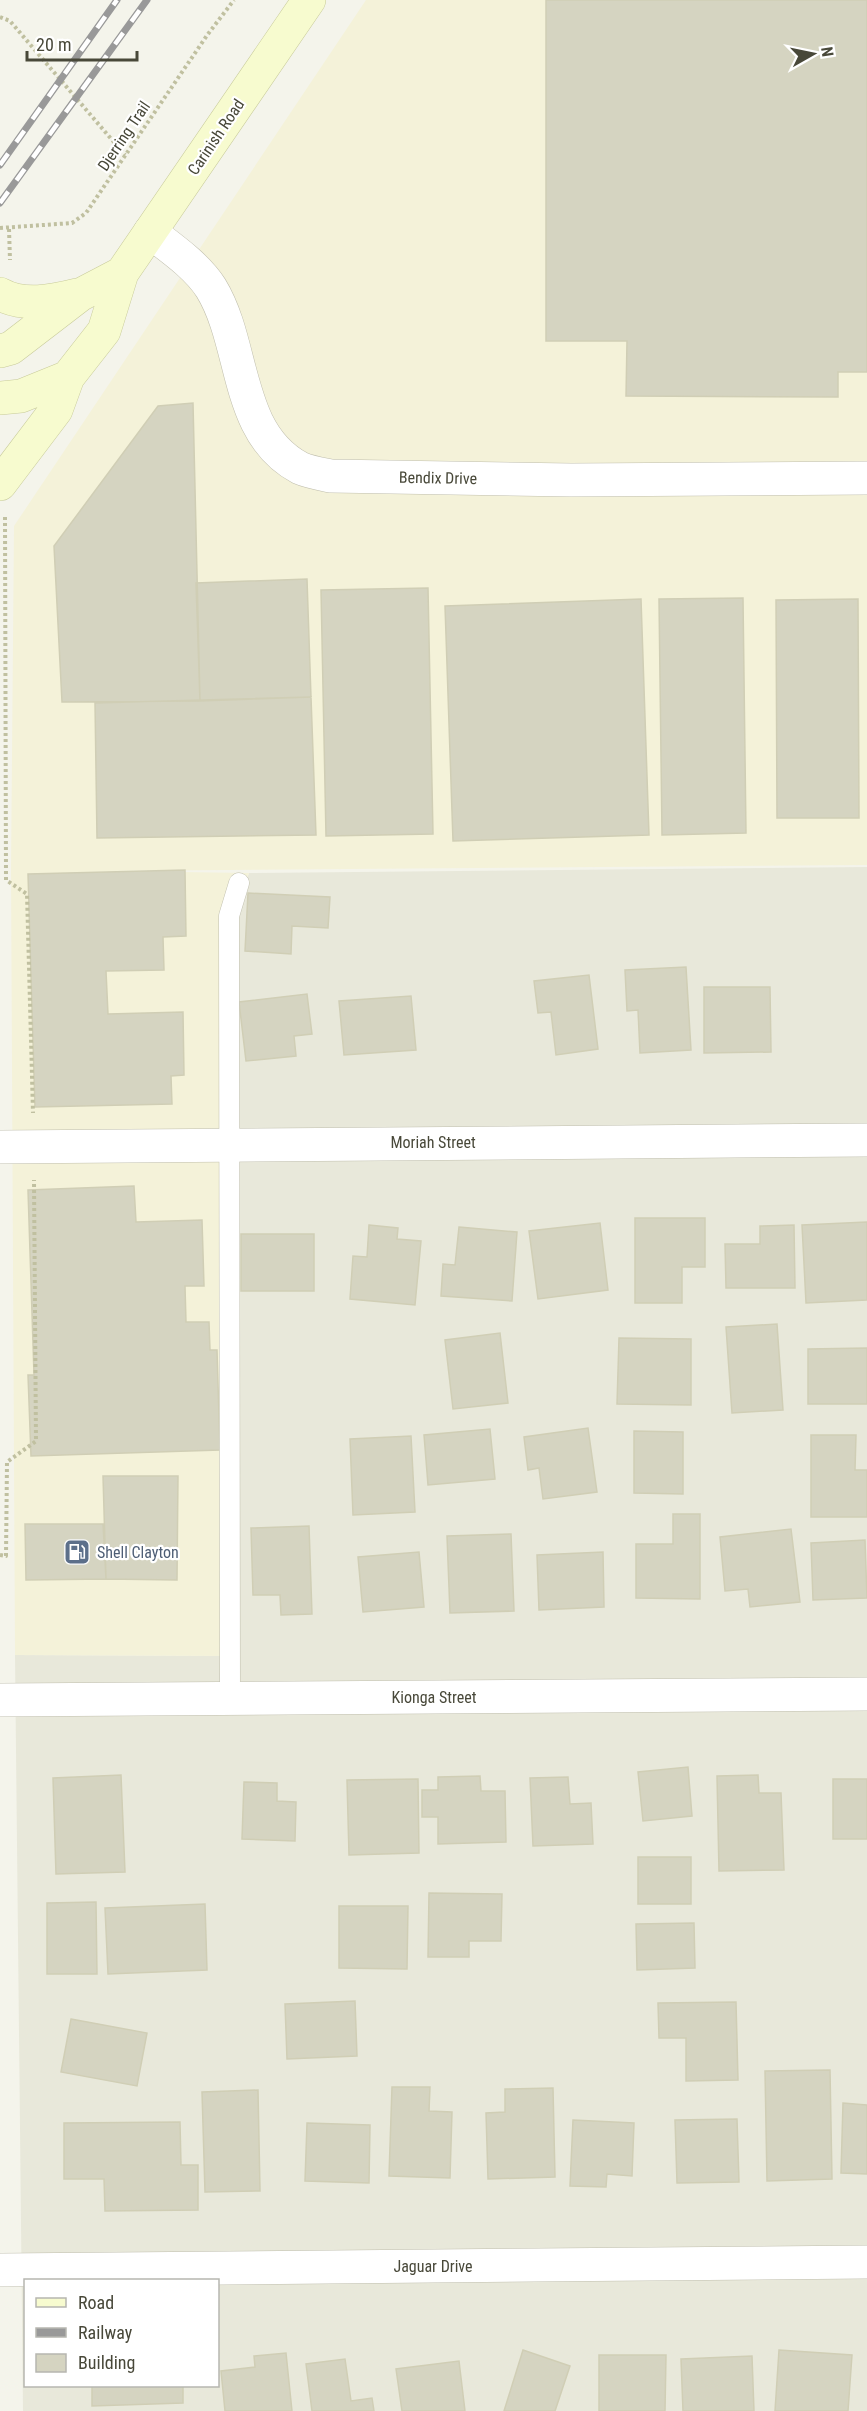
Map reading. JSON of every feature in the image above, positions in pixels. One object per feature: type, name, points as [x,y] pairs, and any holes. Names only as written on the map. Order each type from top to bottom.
[{"type":"street","name":"Carinish Road","points":[[68,377],[104,330],[122,273],[309,0]]},
{"type":"street","name":"Bendix Drive","points":[[150,232],[179,255],[210,287],[229,326],[252,412],[271,447],[301,468],[331,476],[867,478]]},
{"type":"street","name":"Carinish Road","points":[[0,351],[11,348],[80,295],[122,273]]},
{"type":"street","points":[[5,280],[7,298],[46,303],[80,295]]},
{"type":"street","points":[[0,398],[21,396],[68,377]]},
{"type":"street","points":[[2,497],[56,410],[68,377]]},
{"type":"street","name":"Moriah Street","points":[[0,1146],[867,1140]]},
{"type":"street","name":"Kionga Street","points":[[0,1700],[867,1694]]},
{"type":"street","name":"Jaguar Drive","points":[[0,2270],[867,2262]]},
{"type":"lane","points":[[230,1699],[229,916],[239,883]]},
{"type":"path","name":"Djerring Trail","points":[[0,228],[72,223],[86,213],[208,34],[234,0]]},
{"type":"path","points":[[0,17],[9,21],[125,155]]},
{"type":"path","points":[[5,280],[9,229]]},
{"type":"path","points":[[0,1555],[6,1556],[7,1462],[36,1441],[34,1146],[27,894],[6,880],[2,497]]},
{"type":"shaded area","points":[[366,0],[867,0],[867,865],[108,871],[249,873],[229,929],[236,1656],[15,1655],[11,871],[14,526]]},
{"type":"shaded area","points":[[867,867],[867,2411],[23,2411],[15,1655],[236,1656],[229,929],[249,873]]},
{"type":"building","points":[[546,0],[867,0],[867,372],[838,372],[838,397],[626,396],[627,341],[546,341]]},
{"type":"building","points":[[193,403],[200,701],[62,702],[54,546],[158,406]]},
{"type":"building","points":[[307,579],[311,697],[200,701],[196,583]]},
{"type":"building","points":[[428,588],[433,834],[326,836],[321,590]]},
{"type":"building","points":[[743,598],[746,833],[662,835],[659,599]]},
{"type":"building","points":[[641,599],[649,835],[453,841],[445,606]]},
{"type":"building","points":[[858,599],[859,818],[777,818],[776,600]]},
{"type":"building","points":[[311,697],[316,835],[97,838],[95,703]]},
{"type":"building","points":[[185,870],[186,936],[163,937],[164,970],[106,971],[108,1014],[183,1012],[184,1075],[171,1076],[172,1104],[35,1107],[28,874]]},
{"type":"building","points":[[248,893],[330,897],[328,928],[292,926],[291,954],[245,951]]},
{"type":"building","points":[[686,967],[691,1050],[640,1053],[638,1010],[627,1011],[625,970]]},
{"type":"building","points":[[589,975],[598,1049],[556,1055],[551,1012],[538,1013],[534,981]]},
{"type":"building","points":[[704,987],[770,987],[771,1052],[704,1053]]},
{"type":"building","points":[[307,994],[312,1034],[294,1036],[296,1056],[246,1061],[239,1002]]},
{"type":"building","points":[[411,996],[416,1050],[344,1055],[339,1001]]},
{"type":"building","points":[[134,1186],[136,1222],[202,1220],[204,1286],[185,1286],[186,1322],[209,1322],[210,1350],[217,1350],[220,1450],[31,1456],[28,1375],[34,1375],[28,1190]]},
{"type":"building","points":[[635,1218],[705,1218],[705,1267],[682,1267],[682,1303],[635,1303]]},
{"type":"building","points":[[867,1222],[867,1300],[806,1303],[802,1225]]},
{"type":"building","points":[[600,1223],[608,1290],[538,1299],[529,1231]]},
{"type":"building","points":[[369,1225],[398,1228],[397,1239],[421,1241],[415,1305],[350,1299],[353,1256],[367,1257]]},
{"type":"building","points":[[794,1225],[795,1288],[726,1288],[725,1244],[760,1244],[760,1226]]},
{"type":"building","points":[[459,1227],[517,1232],[512,1301],[441,1296],[443,1264],[455,1265]]},
{"type":"building","points":[[241,1234],[314,1234],[314,1291],[241,1291]]},
{"type":"building","points":[[777,1324],[783,1410],[732,1413],[726,1327]]},
{"type":"building","points":[[500,1333],[508,1403],[453,1409],[445,1340]]},
{"type":"building","points":[[619,1338],[691,1339],[691,1405],[617,1404]]},
{"type":"building","points":[[867,1348],[867,1404],[808,1404],[808,1349]]},
{"type":"building","points":[[588,1428],[597,1492],[543,1499],[539,1468],[528,1470],[524,1437]]},
{"type":"building","points":[[490,1429],[495,1479],[428,1485],[424,1435]]},
{"type":"building","points":[[634,1431],[683,1432],[683,1494],[634,1493]]},
{"type":"building","points":[[811,1435],[856,1435],[855,1470],[867,1470],[867,1517],[811,1517]]},
{"type":"building","points":[[411,1436],[415,1512],[353,1515],[350,1439]]},
{"type":"building","points":[[103,1476],[178,1476],[177,1580],[106,1579]]},
{"type":"building","points":[[673,1514],[700,1514],[700,1599],[636,1598],[636,1544],[673,1544]]},
{"type":"building","points":[[25,1524],[103,1524],[106,1579],[26,1580]]},
{"type":"building","points":[[309,1526],[312,1614],[281,1615],[280,1595],[253,1595],[251,1528]]},
{"type":"building","points":[[791,1529],[800,1602],[750,1607],[748,1589],[725,1591],[720,1537]]},
{"type":"building","points":[[511,1534],[514,1611],[450,1613],[447,1536]]},
{"type":"building","points":[[865,1540],[867,1598],[813,1600],[811,1543]]},
{"type":"building","points":[[419,1552],[424,1607],[363,1612],[358,1557]]},
{"type":"building","points":[[603,1552],[604,1607],[539,1610],[537,1555]]},
{"type":"building","points":[[688,1767],[692,1816],[643,1821],[638,1772]]},
{"type":"building","points":[[121,1775],[125,1872],[56,1874],[53,1778]]},
{"type":"building","points":[[758,1775],[759,1793],[781,1793],[784,1870],[719,1871],[717,1776]]},
{"type":"building","points":[[480,1776],[481,1791],[505,1791],[506,1842],[438,1844],[438,1817],[422,1817],[422,1790],[438,1790],[438,1777]]},
{"type":"building","points":[[568,1777],[570,1804],[591,1803],[593,1844],[533,1846],[530,1778]]},
{"type":"building","points":[[418,1779],[419,1853],[349,1855],[347,1780]]},
{"type":"building","points":[[833,1779],[867,1779],[867,1839],[833,1839]]},
{"type":"building","points":[[244,1782],[277,1783],[277,1801],[296,1802],[295,1841],[242,1839]]},
{"type":"building","points":[[638,1857],[691,1857],[691,1904],[638,1904]]},
{"type":"building","points":[[429,1893],[502,1894],[501,1941],[469,1941],[469,1957],[428,1957]]},
{"type":"building","points":[[96,1902],[97,1974],[47,1974],[47,1903]]},
{"type":"building","points":[[205,1904],[207,1970],[108,1974],[105,1908]]},
{"type":"building","points":[[339,1906],[408,1906],[407,1969],[339,1968]]},
{"type":"building","points":[[694,1923],[695,1968],[637,1970],[636,1924]]},
{"type":"building","points":[[355,2001],[357,2056],[287,2059],[285,2004]]},
{"type":"building","points":[[736,2002],[738,2080],[686,2081],[686,2038],[659,2038],[658,2003]]},
{"type":"building","points":[[71,2019],[147,2033],[137,2086],[61,2072]]},
{"type":"building","points":[[830,2070],[832,2179],[767,2181],[765,2071]]},
{"type":"building","points":[[392,2087],[430,2087],[429,2111],[452,2112],[450,2178],[389,2176]]},
{"type":"building","points":[[553,2088],[555,2177],[488,2179],[486,2113],[505,2112],[505,2089]]},
{"type":"building","points":[[258,2090],[260,2191],[205,2192],[202,2092]]},
{"type":"building","points":[[843,2103],[867,2105],[867,2174],[841,2173]]},
{"type":"building","points":[[737,2119],[739,2182],[677,2183],[675,2120]]},
{"type":"building","points":[[573,2120],[634,2123],[632,2176],[607,2174],[606,2187],[570,2186]]},
{"type":"building","points":[[180,2122],[181,2165],[198,2165],[198,2210],[105,2211],[104,2179],[64,2179],[64,2123]]},
{"type":"building","points":[[307,2123],[370,2125],[369,2183],[305,2181]]},
{"type":"building","points":[[523,2350],[570,2366],[555,2411],[504,2411]]},
{"type":"building","points":[[779,2350],[852,2355],[848,2411],[775,2411]]},
{"type":"building","points":[[286,2353],[292,2411],[225,2411],[221,2371],[255,2367],[254,2356]]},
{"type":"building","points":[[599,2355],[666,2355],[665,2411],[599,2411]]},
{"type":"building","points":[[752,2356],[754,2411],[683,2411],[681,2359]]},
{"type":"building","points":[[345,2359],[351,2401],[372,2398],[374,2411],[312,2411],[306,2364]]},
{"type":"building","points":[[459,2361],[465,2411],[402,2411],[396,2369]]},
{"type":"building","points":[[92,2387],[183,2387],[183,2403],[92,2406]]},
{"type":"railway","points":[[0,165],[117,0]]},
{"type":"railway","points":[[0,203],[147,0]]},
{"type":"place","name":"Shell Clayton","points":[[77,1552]]}]
